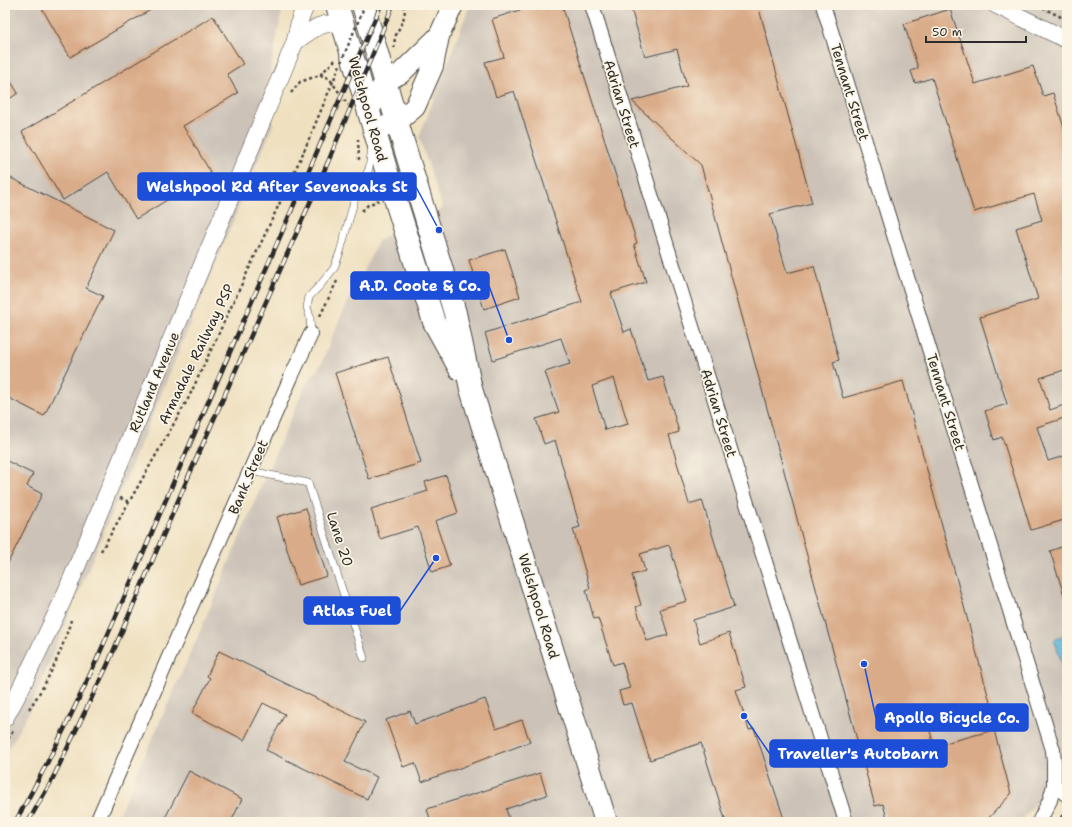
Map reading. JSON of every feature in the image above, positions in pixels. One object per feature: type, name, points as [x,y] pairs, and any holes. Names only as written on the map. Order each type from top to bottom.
[{"type":"main road","name":"Welshpool Road","points":[[364,5],[397,122],[455,313],[471,389],[606,822]]},
{"type":"main road","points":[[439,36],[400,74],[385,81],[363,122],[397,122],[415,107],[433,66],[439,36],[453,5]]},
{"type":"main road","name":"Welshpool Road","points":[[340,15],[363,122],[388,176],[434,322],[471,389]]},
{"type":"street","name":"Rutland Avenue","points":[[9,724],[18,694],[62,602],[295,42],[300,19],[306,5]]},
{"type":"street","name":"Adrian Street","points":[[592,5],[846,822]]},
{"type":"street","name":"Tennant Street","points":[[823,5],[1053,750],[1054,785],[1050,800],[1039,822]]},
{"type":"street","points":[[996,5],[1067,40]]},
{"type":"street","points":[[295,42],[320,25],[335,23],[340,15]]},
{"type":"street","name":"Bank Street","points":[[97,822],[310,334]]},
{"type":"street","points":[[1054,785],[1067,795]]},
{"type":"lane","name":"Bank Street","points":[[310,334],[310,317],[307,307],[309,297],[334,268],[355,198],[369,169],[363,122]]},
{"type":"lane","name":"Lane 20","points":[[251,471],[308,483],[364,658]]},
{"type":"path","name":"Armadale Railway PSP","points":[[99,554],[188,399],[304,151],[364,5]]},
{"type":"path","points":[[394,53],[395,37],[403,22],[404,5]]},
{"type":"path","points":[[1037,5],[1067,20]]},
{"type":"path","points":[[320,75],[329,78],[363,122],[358,159],[367,172]]},
{"type":"path","points":[[27,711],[36,698],[62,649],[72,617]]},
{"type":"path","points":[[5,744],[9,724]]},
{"type":"path","points":[[1057,822],[1067,811]]},
{"type":"shaded area","points":[[5,5],[283,5],[266,94],[273,125],[28,714],[5,754]]},
{"type":"shaded area","points":[[470,5],[1067,5],[1067,762],[1021,822],[115,822],[195,643],[307,382],[321,364],[340,318],[379,240],[443,209],[419,137]]},
{"type":"water","points":[[1067,634],[1067,678],[1054,640]]},
{"type":"building","points":[[40,5],[159,5],[70,57]]},
{"type":"building","points":[[519,5],[562,5],[637,243],[634,244],[646,282],[611,293],[624,332],[631,329],[648,381],[663,377],[679,432],[669,435],[689,504],[702,500],[734,607],[693,620],[700,643],[729,633],[746,687],[736,690],[749,730],[754,728],[785,822],[726,822],[701,743],[650,760],[632,703],[623,705],[619,691],[630,688],[622,662],[613,665],[598,618],[594,619],[586,590],[590,588],[573,529],[580,527],[555,440],[544,444],[536,419],[559,412],[545,372],[570,364],[561,338],[493,360],[485,333],[582,302],[514,91],[496,97],[485,62],[504,57],[492,19],[520,10]],"holes":[[[614,378],[628,424],[605,430],[592,386]],[[669,545],[687,601],[660,609],[668,635],[647,641],[636,607],[641,605],[632,575],[645,571],[640,554]]]},
{"type":"building","points":[[630,5],[758,5],[812,203],[770,214],[787,273],[814,266],[839,360],[833,362],[843,398],[903,381],[992,710],[929,727],[934,746],[994,730],[1011,794],[985,822],[888,822],[883,804],[875,806],[701,165],[632,101],[687,86],[677,49],[645,57]]},
{"type":"building","points":[[950,9],[975,84],[1033,66],[1043,96],[1053,93],[1067,137],[1067,369],[1040,378],[1050,410],[1067,404],[1067,417],[1037,427],[1048,461],[1067,455],[1067,519],[1031,530],[1002,437],[994,440],[985,411],[1007,404],[980,317],[1038,299],[1016,228],[1042,220],[1034,194],[974,212],[932,78],[915,83],[911,71],[918,68],[904,24]]},
{"type":"building","points":[[213,16],[243,64],[227,74],[238,93],[183,126],[211,173],[136,219],[108,172],[63,200],[22,132]]},
{"type":"building","points":[[5,72],[18,93],[5,102]]},
{"type":"building","points":[[5,175],[114,230],[86,288],[103,296],[44,416],[5,396]]},
{"type":"building","points":[[505,249],[520,297],[484,309],[469,260]]},
{"type":"building","points":[[388,357],[421,463],[369,479],[335,373]]},
{"type":"building","points":[[5,460],[33,474],[27,486],[42,494],[5,569]]},
{"type":"building","points":[[446,475],[458,513],[435,521],[450,566],[432,572],[418,527],[380,539],[371,509],[428,491],[425,482]]},
{"type":"building","points":[[306,508],[327,576],[298,585],[277,517]]},
{"type":"building","points":[[1067,545],[1067,598],[1065,598],[1050,551]]},
{"type":"building","points":[[219,651],[365,722],[345,762],[377,777],[367,799],[266,750],[285,714],[263,703],[244,740],[192,713],[210,678],[207,676]]},
{"type":"building","points":[[485,699],[496,729],[522,720],[530,742],[422,782],[415,763],[403,767],[386,720],[410,711],[415,724]]},
{"type":"building","points":[[189,771],[242,799],[231,822],[163,822]]},
{"type":"building","points":[[540,773],[547,795],[506,809],[510,822],[431,822],[427,809]]},
{"type":"railway","points":[[15,822],[39,779],[82,692],[381,5]]},
{"type":"railway","points":[[28,822],[51,782],[107,666],[190,473],[328,162],[393,5]]},
{"type":"place","name":"Welshpool Rd After Sevenoaks St","points":[[439,230]]},
{"type":"place","name":"A.D. Coote & Co.","points":[[509,340]]},
{"type":"place","name":"Atlas Fuel","points":[[436,558]]},
{"type":"place","name":"Apollo Bicycle Co.","points":[[864,664]]},
{"type":"place","name":"Traveller's Autobarn","points":[[744,716]]}]
